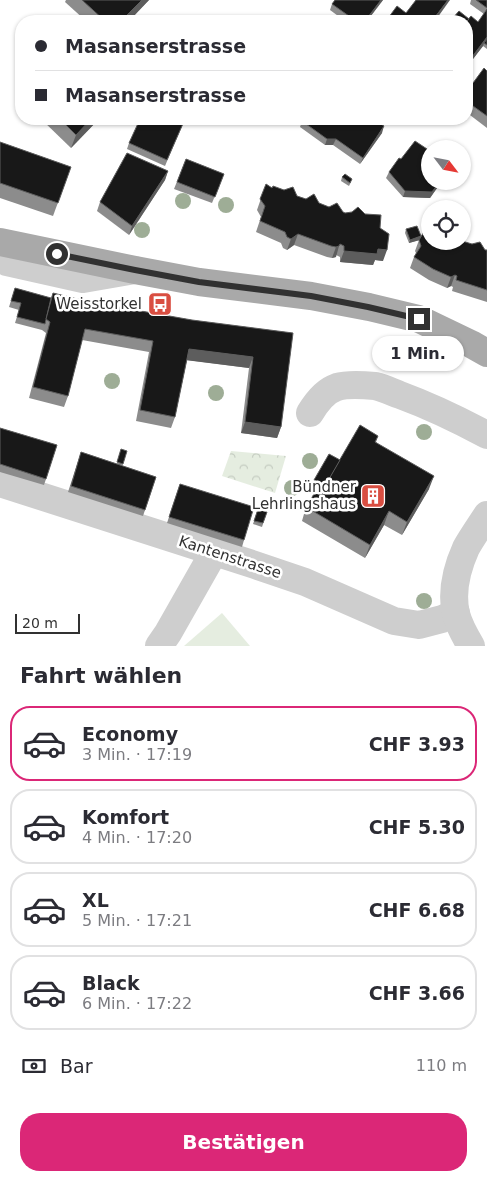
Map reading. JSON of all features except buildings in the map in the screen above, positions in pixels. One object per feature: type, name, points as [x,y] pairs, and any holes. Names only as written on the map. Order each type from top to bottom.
[{"type":"main road","points":[[0,242],[199,282],[311,296],[368,307],[419,319],[471,344],[487,354]]},
{"type":"street","points":[[0,255],[7,262],[83,279],[135,270]]},
{"type":"street","points":[[310,413],[326,394],[337,387],[377,386],[416,401],[487,435]]},
{"type":"street","name":"Kantenstrasse","points":[[0,483],[305,582],[394,621],[419,626],[456,613]]},
{"type":"street","points":[[471,646],[462,631],[456,613],[455,596],[458,570],[467,547],[487,515]]},
{"type":"street","points":[[159,646],[214,552]]},
{"type":"green space","points":[[231,451],[286,456],[275,493],[222,476]]},
{"type":"green space","points":[[222,613],[250,646],[184,646]]},
{"type":"place","name":"Weisstorkel","points":[[160,304]]},
{"type":"place","name":"Bündner Lehrlingshaus","points":[[373,496]]},
{"type":"route","points":[[57,254],[199,282],[311,296],[419,319]]}]
